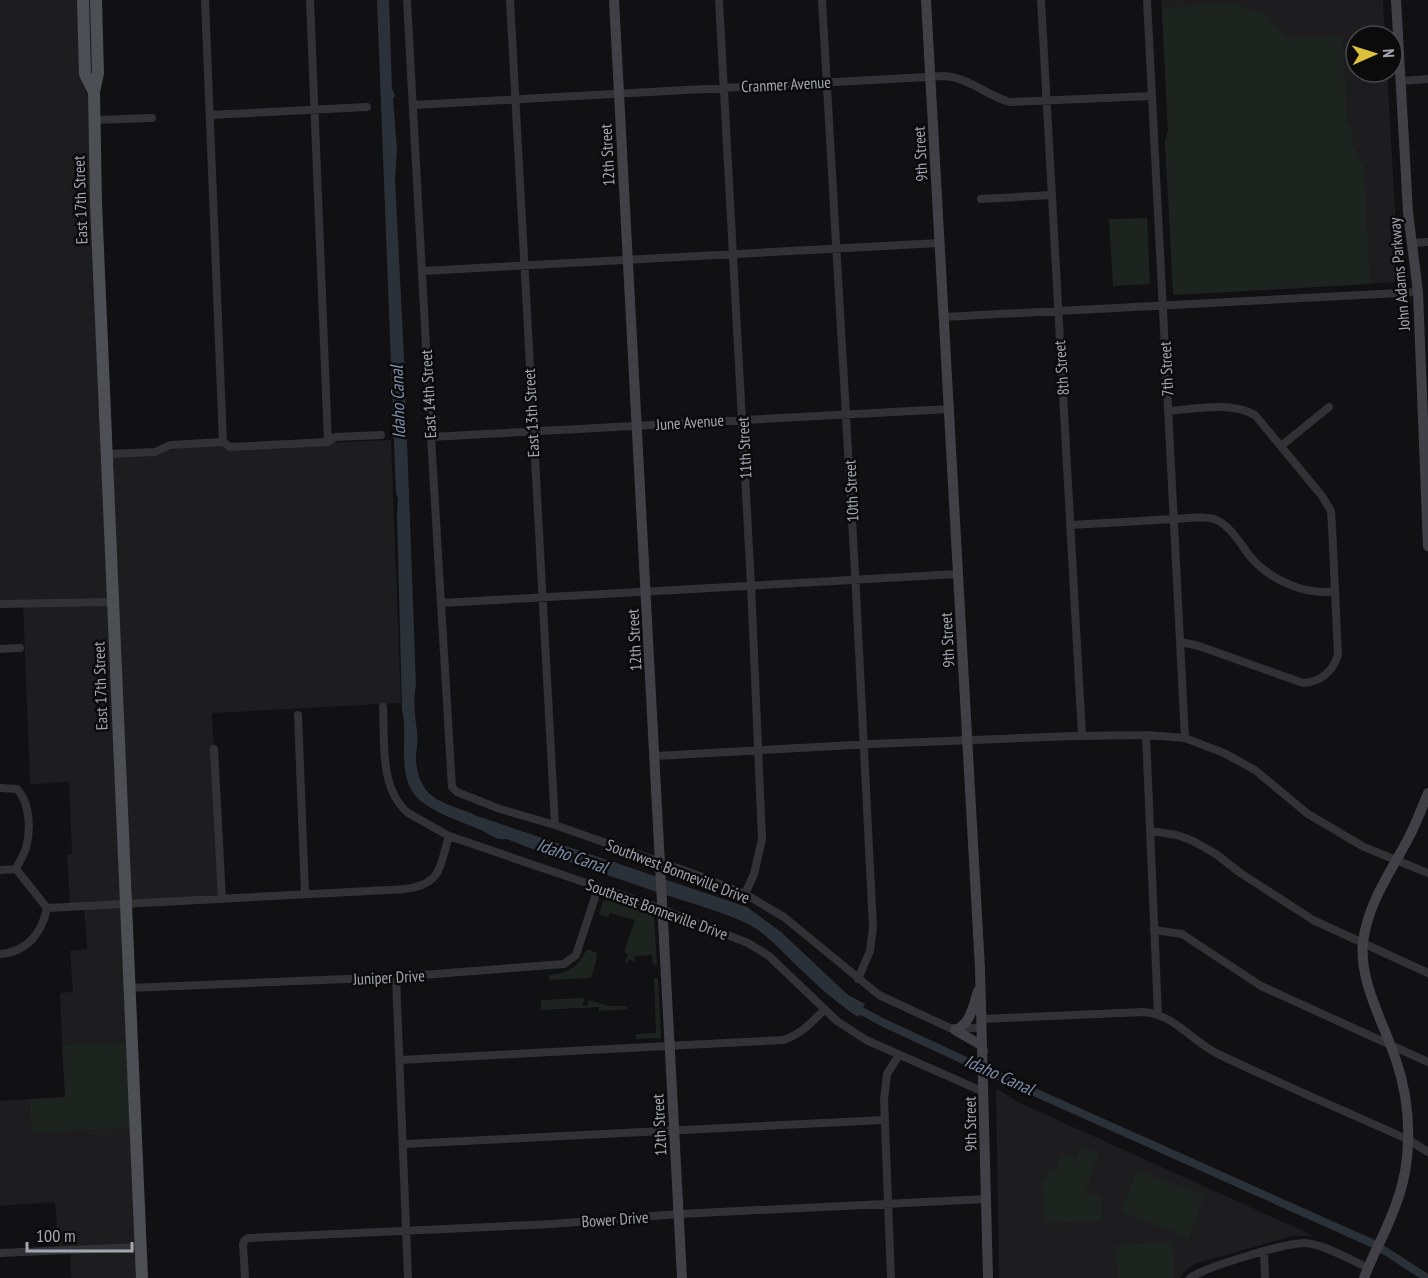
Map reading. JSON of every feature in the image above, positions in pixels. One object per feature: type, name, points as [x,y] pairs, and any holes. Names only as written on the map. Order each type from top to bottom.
[{"type":"main road","name":"East 17th Street","points":[[83,0],[85,74],[94,92]]},
{"type":"main road","name":"East 17th Street","points":[[96,0],[98,74],[94,92],[96,196],[142,1278]]},
{"type":"street","points":[[205,0],[224,442]]},
{"type":"street","points":[[310,0],[328,442]]},
{"type":"street","name":"East 14th Street","points":[[407,0],[430,437],[452,787]]},
{"type":"street","name":"East 13th Street","points":[[510,0],[555,825]]},
{"type":"street","name":"12th Street","points":[[614,0],[682,1278]]},
{"type":"street","name":"11th Street","points":[[719,0],[751,585],[762,839],[754,874],[745,894]]},
{"type":"street","name":"10th Street","points":[[822,0],[856,581],[873,927],[870,951],[858,979]]},
{"type":"street","name":"9th Street","points":[[926,0],[982,1024],[988,1278]]},
{"type":"street","name":"8th Street","points":[[1041,0],[1082,735]]},
{"type":"street","name":"7th Street","points":[[1147,0],[1185,738]]},
{"type":"street","name":"John Adams Parkway","points":[[1396,0],[1397,24]]},
{"type":"street","name":"Cranmer Avenue","points":[[413,105],[826,81],[955,76],[992,96],[1010,102],[1152,96]]},
{"type":"street","points":[[1404,81],[1428,79]]},
{"type":"street","name":"John Adams Parkway","points":[[1401,84],[1411,243],[1424,331],[1428,546]]},
{"type":"street","points":[[210,115],[367,107]]},
{"type":"street","points":[[95,120],[152,118]]},
{"type":"street","points":[[981,199],[1051,195]]},
{"type":"street","points":[[1411,243],[1428,242]]},
{"type":"street","points":[[422,271],[939,243]]},
{"type":"street","points":[[944,317],[1418,292]]},
{"type":"street","points":[[1168,411],[1230,407],[1246,410],[1260,419],[1322,496],[1331,511],[1338,655],[1328,673],[1312,683],[1298,682],[1199,646],[1181,642]]},
{"type":"street","points":[[1281,446],[1329,407]]},
{"type":"street","name":"June Avenue","points":[[430,437],[949,409]]},
{"type":"street","points":[[107,454],[155,452],[170,446],[224,442],[230,447],[328,442],[335,437],[381,435]]},
{"type":"street","points":[[1071,525],[1175,519],[1216,520],[1232,533],[1251,558],[1268,572],[1301,589],[1317,593],[1335,591]]},
{"type":"street","points":[[441,603],[958,574]]},
{"type":"street","points":[[0,604],[113,602]]},
{"type":"street","points":[[0,649],[20,648]]},
{"type":"street","name":"Southeast Bonneville Drive","points":[[383,707],[386,771],[393,791],[403,809],[408,813],[448,836],[726,933],[758,949],[796,981],[837,1021],[866,1040],[984,1092]]},
{"type":"street","points":[[298,715],[305,893]]},
{"type":"street","points":[[656,756],[1082,735],[1146,735],[1185,738],[1215,749],[1244,764],[1326,825],[1364,847],[1428,873]]},
{"type":"street","points":[[1146,735],[1158,1015],[1176,1024],[1215,1053],[1409,1140],[1428,1152]]},
{"type":"street","points":[[214,749],[222,899]]},
{"type":"street","name":"Southwest Bonneville Drive","points":[[452,787],[457,792],[500,809],[555,825],[661,868],[745,894],[784,917],[879,995],[955,1030],[982,1024],[1143,1012],[1158,1015]]},
{"type":"street","points":[[0,788],[17,789],[27,806],[26,849],[16,869]]},
{"type":"street","points":[[1190,1278],[1203,1270],[1264,1252],[1308,1244],[1366,1273],[1400,1193],[1409,1140],[1404,1091],[1396,1060],[1366,973],[1364,943],[1372,905],[1416,823],[1428,793]]},
{"type":"street","points":[[1151,831],[1177,835],[1193,841],[1313,920],[1428,973]]},
{"type":"street","points":[[47,908],[369,891],[418,886],[429,883],[437,872],[448,836]]},
{"type":"street","points":[[0,870],[16,869]]},
{"type":"street","points":[[0,954],[16,951],[26,946],[45,921],[47,908],[16,869]]},
{"type":"street","name":"Juniper Drive","points":[[129,988],[396,977],[564,964],[576,955],[598,888]]},
{"type":"street","points":[[1154,930],[1182,934],[1262,986],[1428,1062]]},
{"type":"street","points":[[396,977],[408,1278]]},
{"type":"street","points":[[955,1030],[967,1022],[980,984]]},
{"type":"street","points":[[400,1060],[783,1040],[805,1028],[824,1010]]},
{"type":"street","points":[[955,1030],[981,1045],[983,1051]]},
{"type":"street","points":[[891,1278],[884,1120],[887,1074],[898,1055]]},
{"type":"street","points":[[404,1144],[884,1120]]},
{"type":"street","name":"Bower Drive","points":[[244,1278],[244,1241],[248,1238],[552,1224],[679,1214],[986,1199]]},
{"type":"street","points":[[0,1252],[140,1247]]},
{"type":"street","points":[[1264,1252],[1265,1278]]},
{"type":"shaded area","points":[[0,0],[91,0],[107,454],[155,452],[223,442],[230,447],[391,440],[401,703],[212,713],[222,899],[126,903],[132,1042],[62,1045],[60,993],[73,992],[70,951],[87,949],[84,906],[70,906],[67,854],[72,854],[69,782],[30,784],[23,604],[0,604]]},
{"type":"shaded area","points":[[1161,0],[1383,0],[1384,24],[1344,24],[1344,84],[1388,84],[1397,242],[1402,276],[1400,282],[1174,294],[1165,141],[1168,130]]},
{"type":"shaded area","points":[[1235,4],[1250,11],[1263,11],[1289,38],[1343,38],[1347,122],[1351,123],[1352,144],[1364,167],[1370,284],[1175,295],[1173,293],[1165,141],[1168,130],[1162,8]]},
{"type":"shaded area","points":[[1147,218],[1150,284],[1113,286],[1109,219]]},
{"type":"shaded area","points":[[606,900],[654,916],[657,966],[653,964],[652,955],[635,956],[634,962],[629,959],[627,963],[625,962],[628,954],[624,952],[635,920],[610,913],[608,917],[599,914]]},
{"type":"shaded area","points":[[587,949],[597,953],[591,978],[549,980],[549,975],[562,973],[576,965]]},
{"type":"shaded area","points":[[654,978],[658,978],[661,1038],[636,1039],[638,1034],[656,1033]]},
{"type":"shaded area","points":[[585,998],[582,1005],[587,1006],[589,1000],[609,1006],[627,1006],[627,1009],[599,1011],[599,1007],[541,1010],[541,1000]]},
{"type":"shaded area","points":[[132,1042],[135,1128],[31,1131],[29,1099],[65,1097],[62,1045]]},
{"type":"shaded area","points":[[996,1088],[1018,1102],[1314,1236],[1293,1236],[1197,1263],[1187,1269],[1180,1278],[999,1278]]},
{"type":"shaded area","points":[[29,1099],[31,1130],[135,1126],[142,1278],[71,1278],[70,1250],[59,1250],[55,1202],[0,1206],[0,1101]]},
{"type":"shaded area","points":[[1081,1147],[1099,1153],[1086,1191],[1101,1197],[1101,1221],[1044,1223],[1043,1179],[1047,1178],[1047,1170],[1056,1169],[1061,1154],[1077,1159]]},
{"type":"shaded area","points":[[1137,1170],[1205,1195],[1189,1238],[1121,1212]]},
{"type":"shaded area","points":[[1172,1241],[1175,1278],[1118,1278],[1115,1246]]},
{"type":"water","name":"Idaho Canal","points":[[377,0],[389,0],[392,88],[395,96],[393,98],[397,150],[395,178],[416,685],[414,702],[417,735],[416,758],[422,783],[428,793],[436,798],[477,816],[747,907],[780,931],[848,995],[865,1004],[858,1017],[826,992],[758,930],[744,922],[507,839],[495,838],[429,807],[413,793],[408,783],[404,759],[402,709],[398,499]]},
{"type":"waterway","name":"Idaho Canal","points":[[854,1007],[996,1075],[1376,1245],[1427,1278]]}]
